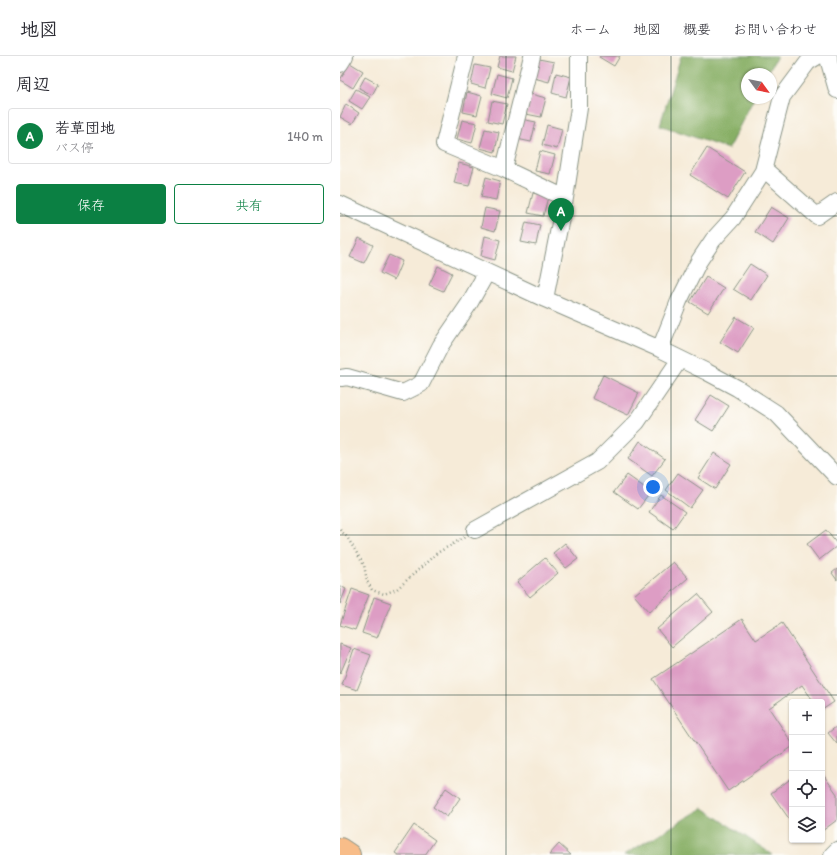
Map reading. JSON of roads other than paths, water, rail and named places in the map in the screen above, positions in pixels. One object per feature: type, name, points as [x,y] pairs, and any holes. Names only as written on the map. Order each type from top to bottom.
[{"type":"main road","points":[[340,849],[349,855]]},
{"type":"street","points":[[340,64],[345,56]]},
{"type":"street","points":[[466,56],[444,144],[504,169],[565,198]]},
{"type":"street","points":[[504,169],[532,56]]},
{"type":"street","points":[[545,298],[565,198],[579,108],[579,56]]},
{"type":"street","points":[[660,349],[699,261],[713,240],[734,218],[764,169],[772,130],[782,97],[808,62],[818,56]]},
{"type":"street","points":[[829,56],[829,62],[837,90]]},
{"type":"street","points":[[764,169],[817,216],[837,202]]},
{"type":"street","points":[[340,204],[487,272],[660,349],[737,388],[776,414],[837,477]]},
{"type":"street","points":[[341,378],[347,377],[403,393],[421,384],[440,345],[469,304],[487,272]]},
{"type":"street","points":[[475,530],[597,462],[637,422],[680,359]]},
{"type":"street","points":[[832,855],[837,850]]},
{"type":"place","name":"若草団地","points":[[561,231]]}]
